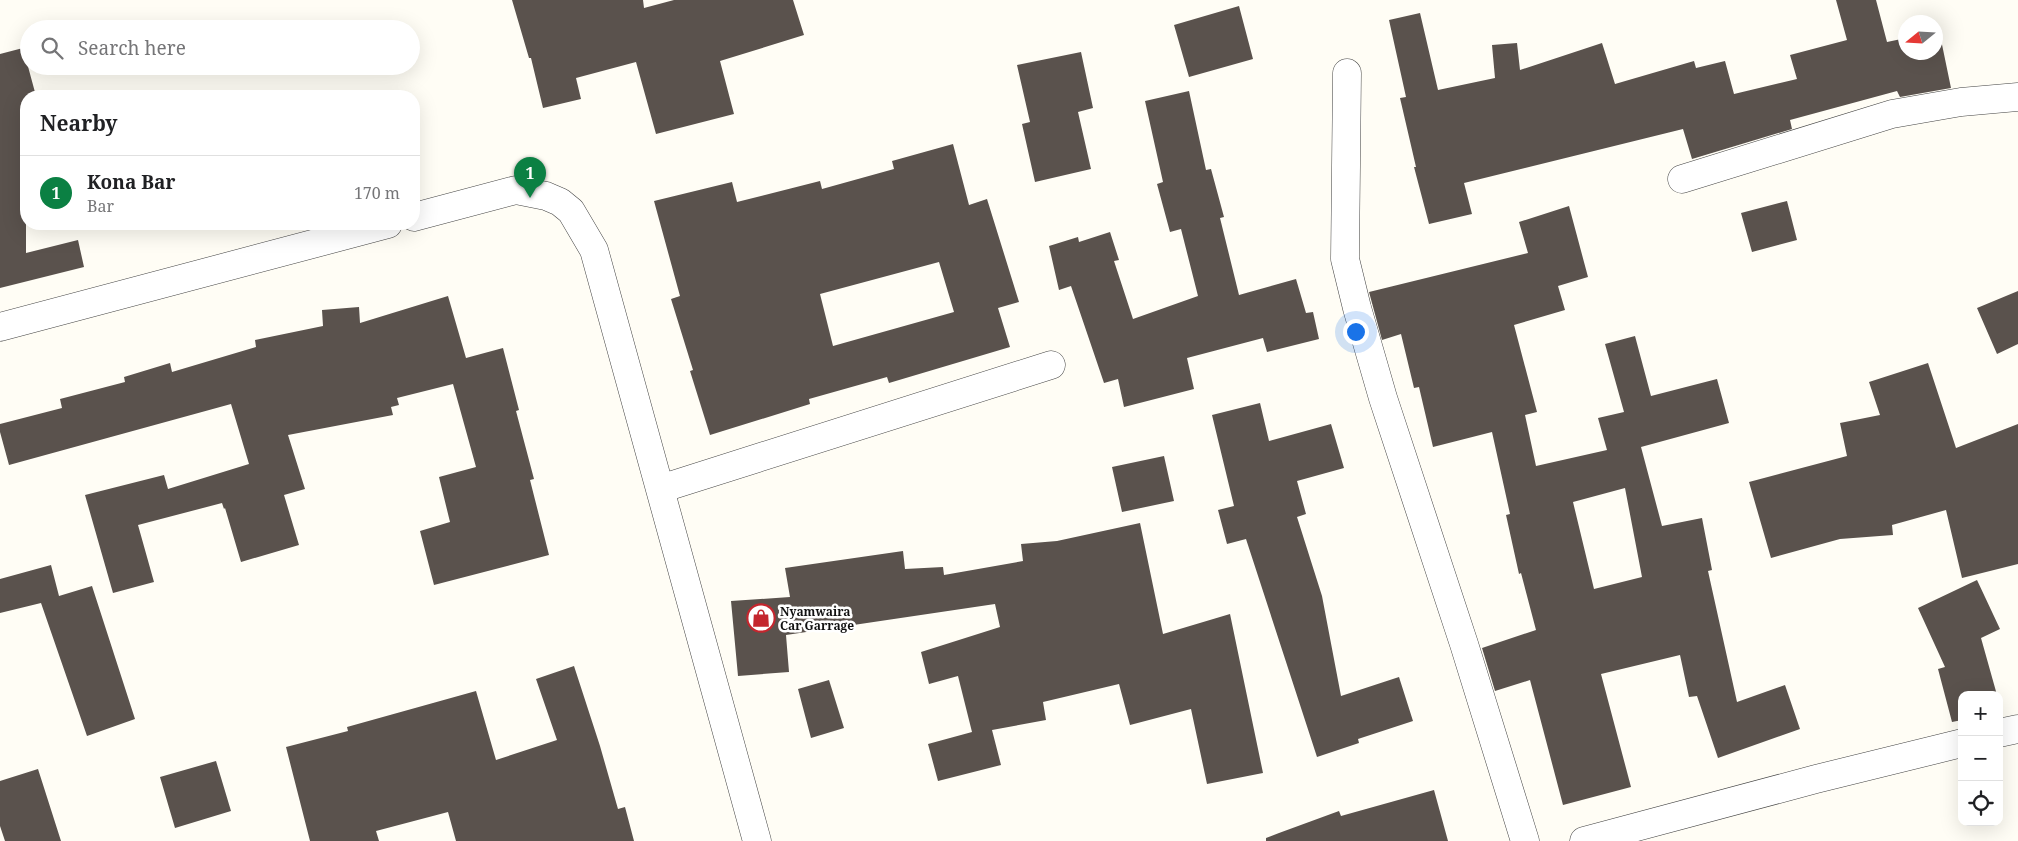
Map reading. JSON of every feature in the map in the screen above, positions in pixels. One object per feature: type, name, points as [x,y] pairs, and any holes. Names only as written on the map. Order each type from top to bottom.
[{"type":"street","points":[[1347,73],[1345,258],[1357,308],[1383,398],[1461,634],[1525,841]]},
{"type":"street","points":[[1682,179],[1892,114],[1961,102],[2018,97]]},
{"type":"street","points":[[420,215],[516,190],[546,196],[560,202],[571,212],[594,250],[756,841]]},
{"type":"street","points":[[0,327],[365,230]]},
{"type":"street","points":[[660,489],[1051,365]]},
{"type":"street","points":[[2003,732],[2018,729]]},
{"type":"street","points":[[1584,841],[1816,779],[1958,744]]},
{"type":"building","points":[[512,0],[643,0],[644,8],[674,0],[793,0],[804,35],[720,61],[734,114],[656,134],[636,62],[576,78],[581,99],[543,108],[531,58],[529,58]]},
{"type":"building","points":[[1836,0],[1876,0],[1887,42],[1898,40],[1898,60],[1943,60],[1943,49],[1951,88],[1900,97],[1897,91],[1790,120],[1792,129],[1692,159],[1683,129],[1464,183],[1472,214],[1429,224],[1414,167],[1416,167],[1400,98],[1406,97],[1389,20],[1420,13],[1438,90],[1495,78],[1492,45],[1517,43],[1520,70],[1602,43],[1615,84],[1694,61],[1696,68],[1725,61],[1734,94],[1797,79],[1790,55],[1847,40]]},
{"type":"building","points":[[1239,6],[1253,59],[1189,77],[1174,25]]},
{"type":"building","points":[[20,49],[20,75],[30,75],[34,90],[20,90],[20,230],[26,230],[26,253],[78,240],[84,267],[0,288],[0,54]]},
{"type":"building","points":[[1081,52],[1093,108],[1078,112],[1091,169],[1035,182],[1022,124],[1030,122],[1017,65]]},
{"type":"building","points":[[1189,91],[1206,170],[1211,169],[1224,217],[1220,218],[1239,295],[1296,279],[1306,313],[1313,312],[1319,339],[1267,352],[1263,338],[1187,358],[1194,389],[1124,407],[1118,379],[1104,383],[1071,286],[1059,290],[1049,246],[1078,237],[1079,242],[1110,232],[1119,260],[1114,261],[1133,319],[1198,296],[1181,229],[1170,232],[1157,184],[1163,182],[1145,101]]},
{"type":"building","points":[[953,144],[969,205],[987,199],[1019,302],[998,308],[1010,347],[889,383],[887,377],[809,399],[810,404],[710,435],[690,371],[693,370],[671,299],[680,296],[654,201],[732,182],[737,202],[820,181],[822,189],[894,169],[892,161]],"holes":[[[939,262],[954,312],[833,346],[820,294]]]},
{"type":"building","points":[[1787,201],[1797,240],[1752,252],[1741,213]]},
{"type":"building","points":[[1569,206],[1588,277],[1558,286],[1565,310],[1514,325],[1537,412],[1525,415],[1536,466],[1607,450],[1598,418],[1624,412],[1605,344],[1635,336],[1651,396],[1717,379],[1729,423],[1641,447],[1662,526],[1702,518],[1712,570],[1708,571],[1737,702],[1785,685],[1800,729],[1718,758],[1697,696],[1689,697],[1680,655],[1601,674],[1631,787],[1563,805],[1530,680],[1495,691],[1482,648],[1536,630],[1521,573],[1519,574],[1506,515],[1510,514],[1492,432],[1433,447],[1419,387],[1414,388],[1401,334],[1382,340],[1369,292],[1528,253],[1519,222]],"holes":[[[1625,488],[1642,577],[1594,589],[1573,502]]]},
{"type":"building","points":[[2018,291],[2018,344],[1997,354],[1977,308]]},
{"type":"building","points":[[448,296],[466,358],[503,348],[519,410],[516,411],[534,479],[530,480],[549,555],[434,585],[420,531],[450,522],[439,477],[476,467],[453,384],[397,398],[399,405],[391,407],[393,415],[288,435],[305,489],[284,495],[299,545],[241,562],[222,503],[138,525],[154,582],[113,593],[85,495],[164,475],[168,489],[249,464],[231,404],[9,465],[0,432],[0,424],[62,408],[60,399],[125,382],[124,377],[170,363],[172,372],[256,347],[255,340],[323,326],[322,310],[359,307],[360,323]]},
{"type":"building","points":[[1928,363],[1956,448],[2018,424],[2018,564],[1962,578],[1946,510],[1892,525],[1893,535],[1840,539],[1771,558],[1749,482],[1847,456],[1840,423],[1880,415],[1869,382]]},
{"type":"building","points":[[1260,403],[1269,441],[1331,424],[1344,468],[1297,481],[1306,514],[1297,517],[1322,596],[1341,696],[1399,677],[1413,721],[1358,739],[1359,743],[1317,757],[1246,539],[1227,544],[1218,510],[1234,506],[1212,415]]},
{"type":"building","points":[[1164,456],[1174,501],[1122,512],[1112,467]]},
{"type":"building","points":[[1140,523],[1163,634],[1230,614],[1263,773],[1207,784],[1191,709],[1130,725],[1119,684],[1043,702],[1046,720],[992,730],[1001,765],[938,781],[928,744],[972,732],[958,676],[929,684],[921,652],[1000,627],[995,604],[786,635],[789,672],[738,676],[731,601],[790,597],[785,568],[903,551],[905,569],[943,567],[944,575],[1023,561],[1021,544],[1057,541]]},
{"type":"building","points":[[51,565],[59,596],[92,586],[135,719],[87,736],[41,603],[0,613],[0,579]]},
{"type":"building","points":[[1977,580],[2000,629],[1981,638],[1996,691],[1958,691],[1958,721],[1952,722],[1938,669],[1945,667],[1918,608]]},
{"type":"building","points":[[574,666],[618,809],[625,807],[634,841],[456,841],[448,812],[376,831],[379,841],[310,841],[286,747],[348,731],[347,727],[476,691],[496,760],[557,740],[536,679]]},
{"type":"building","points":[[829,680],[844,728],[811,738],[798,689]]},
{"type":"building","points":[[216,761],[231,811],[175,828],[160,777]]},
{"type":"building","points":[[38,769],[61,841],[5,841],[0,826],[0,781]]},
{"type":"building","points":[[1434,790],[1448,841],[1266,841],[1266,838],[1339,811],[1341,816]]},
{"type":"place","name":"Kona Bar","points":[[530,198]]},
{"type":"place","name":"Nyamwaira Car Garrage","points":[[761,618]]}]
